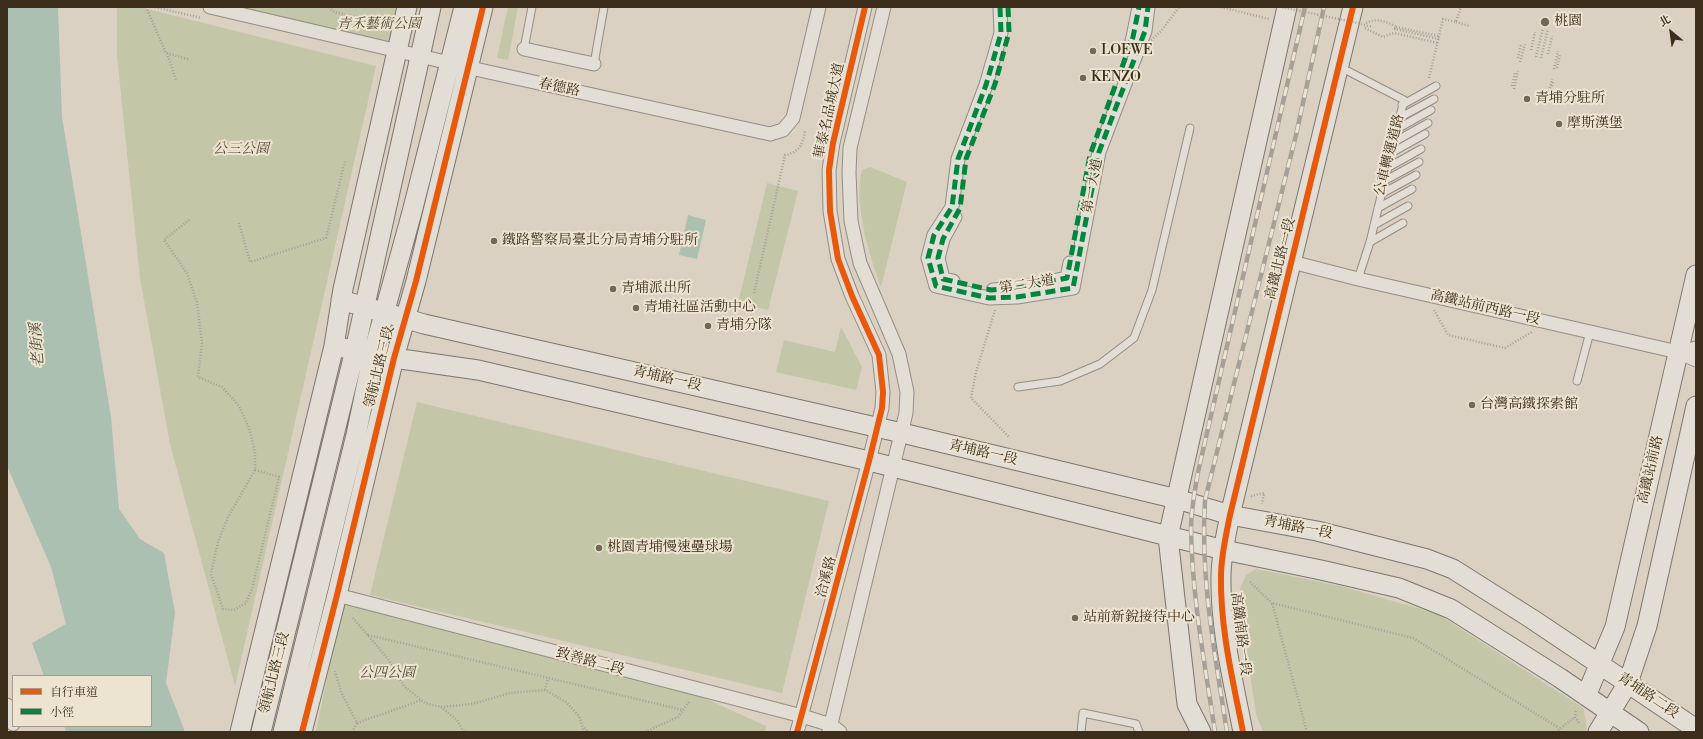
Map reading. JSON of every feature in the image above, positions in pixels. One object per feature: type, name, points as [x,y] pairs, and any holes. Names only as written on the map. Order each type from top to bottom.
[{"type":"main road","name":"領航北路三段","points":[[241,728],[334,346],[341,300],[407,7]]},
{"type":"main road","name":"領航北路三段","points":[[261,732],[355,350],[431,7]]},
{"type":"main road","name":"領航北路三段","points":[[302,732],[337,595],[394,358],[416,281],[460,65],[464,7]]},
{"type":"main road","name":"領航北路三段","points":[[283,732],[356,435],[373,354],[384,312],[460,65],[482,7]]},
{"type":"main road","name":"高鐵北路一段","points":[[1230,515],[1340,66],[1353,7]]},
{"type":"main road","points":[[1201,732],[1187,704],[1168,537],[1284,12]]},
{"type":"main road","name":"高鐵站前路","points":[[1600,663],[1615,627],[1687,350],[1696,275]]},
{"type":"main road","name":"青埔路一段","points":[[341,300],[405,318],[902,433],[1177,499],[1230,515],[1317,531],[1427,558],[1453,570],[1600,663]]},
{"type":"main road","points":[[334,346],[394,358],[478,370],[869,461],[1168,537],[1399,588],[1451,609],[1581,703],[1611,713],[1640,732]]},
{"type":"main road","points":[[1598,732],[1628,683],[1647,626],[1696,406]]},
{"type":"main road","name":"高鐵南路一段","points":[[1230,515],[1221,575],[1226,640],[1243,732]]},
{"type":"main road","points":[[1581,703],[1600,663]]},
{"type":"main road","name":"青埔路二段","points":[[1600,663],[1696,729]]},
{"type":"street","name":"春德路","points":[[210,7],[419,56],[770,134],[783,130],[793,118],[819,7]]},
{"type":"street","name":"華泰名品城大道","points":[[865,7],[833,143],[830,170],[830,210],[838,259],[852,296],[879,355],[883,392],[877,428]]},
{"type":"street","name":"華泰名品城大道","points":[[884,7],[850,148],[849,173],[851,221],[860,263],[899,354],[907,392],[906,413],[902,433]]},
{"type":"street","name":"第二大道","points":[[994,298],[936,286],[928,258],[934,234],[952,207],[958,159],[986,85],[1001,33],[1000,7]]},
{"type":"street","name":"第二大道","points":[[1008,7],[1009,32],[995,84],[966,158],[960,208],[943,239],[938,258],[943,279],[992,290],[1017,288],[1067,278],[1090,155],[1134,37],[1139,7]]},
{"type":"street","name":"第一大道","points":[[994,298],[1017,297],[1073,288],[1099,152],[1144,31],[1148,7]]},
{"type":"street","points":[[524,49],[594,64]]},
{"type":"street","name":"高鐵站前西路一段","points":[[1292,262],[1358,279],[1590,332],[1687,350],[1696,360]]},
{"type":"street","name":"洽溪路","points":[[797,732],[877,428]]},
{"type":"street","points":[[833,730],[902,433]]},
{"type":"street","name":"致善路二段","points":[[337,595],[802,716],[833,730]]},
{"type":"street","points":[[1187,704],[1194,732]]},
{"type":"street","points":[[7,705],[12,722]]},
{"type":"lane","points":[[524,49],[532,7]]},
{"type":"lane","points":[[594,64],[604,7]]},
{"type":"lane","name":"公車轉運道路","points":[[1340,66],[1404,100],[1370,242],[1358,279]]},
{"type":"lane","points":[[1402,105],[1436,86]]},
{"type":"lane","points":[[1400,118],[1434,99]]},
{"type":"lane","points":[[1397,129],[1431,110]]},
{"type":"lane","points":[[1394,142],[1428,122]]},
{"type":"lane","points":[[1018,387],[1060,381],[1100,364],[1134,338],[1152,290],[1190,128]]},
{"type":"lane","points":[[1391,153],[1425,134]]},
{"type":"lane","points":[[1387,168],[1422,149]]},
{"type":"lane","points":[[1384,181],[1419,162]]},
{"type":"lane","points":[[1381,194],[1416,175]]},
{"type":"lane","points":[[1378,208],[1412,189]]},
{"type":"lane","points":[[1374,225],[1408,206]]},
{"type":"lane","points":[[1370,242],[1404,223]]},
{"type":"lane","points":[[1577,381],[1590,332]]},
{"type":"lane","points":[[1081,732],[1083,713],[1136,724],[1139,732]]},
{"type":"path","points":[[146,7],[176,80]]},
{"type":"path","points":[[329,7],[334,12],[392,25]]},
{"type":"path","points":[[1125,40],[1144,47],[1162,30],[1179,7]]},
{"type":"path","points":[[1221,7],[1284,12],[1373,27]]},
{"type":"path","points":[[1456,22],[1460,7]]},
{"type":"path","points":[[1429,79],[1443,19],[1469,26]]},
{"type":"path","points":[[1362,24],[1370,21],[1388,21],[1395,30],[1439,39]]},
{"type":"path","points":[[1362,24],[1367,30],[1384,37],[1395,30],[1439,39]]},
{"type":"path","points":[[1536,57],[1543,28]]},
{"type":"path","points":[[1541,58],[1548,29]]},
{"type":"path","points":[[1531,50],[1535,32]]},
{"type":"path","points":[[1548,54],[1552,36]]},
{"type":"path","points":[[1518,58],[1523,45],[1520,62]]},
{"type":"path","points":[[166,53],[188,59]]},
{"type":"path","points":[[1556,68],[1559,53]]},
{"type":"path","points":[[1513,88],[1516,72]]},
{"type":"path","points":[[1549,96],[1553,80]]},
{"type":"path","points":[[754,293],[785,155],[796,152],[803,144],[805,130]]},
{"type":"path","points":[[239,223],[250,262],[326,238],[346,161]]},
{"type":"path","points":[[189,220],[164,240],[187,274],[197,303],[202,343],[198,376],[222,387],[239,406],[249,428],[255,452],[255,470],[228,517],[218,542],[211,574],[223,609],[234,610],[246,603],[252,589],[279,477],[255,470]]},
{"type":"path","points":[[994,298],[971,398],[1010,438]]},
{"type":"path","points":[[1431,306],[1448,335],[1505,348],[1534,331]]},
{"type":"path","points":[[1251,496],[1264,492],[1260,510]]},
{"type":"path","points":[[1250,582],[1272,603],[1413,638],[1559,728]]},
{"type":"path","points":[[1272,603],[1306,732]]},
{"type":"path","points":[[353,618],[388,659],[404,686],[425,703],[441,707],[472,704],[510,693],[545,690],[566,702],[579,716],[583,728],[582,732]]},
{"type":"path","points":[[368,635],[683,710]]},
{"type":"path","points":[[335,669],[341,692],[357,723]]},
{"type":"path","points":[[545,690],[548,678]]},
{"type":"path","points":[[352,732],[357,723],[422,700]]},
{"type":"path","points":[[645,732],[678,717],[689,702]]},
{"type":"path","points":[[1556,732],[1559,728],[1575,717],[1581,703]]},
{"type":"path","points":[[441,707],[457,720],[464,732]]},
{"type":"path","points":[[1575,717],[1579,723]]},
{"type":"path","points":[[583,728],[588,732]]},
{"type":"green space","name":"公三公園","points":[[117,7],[139,7],[376,66],[235,686],[170,444],[140,278],[117,56]]},
{"type":"green space","name":"青禾藝術公園","points":[[223,7],[403,7],[392,46]]},
{"type":"green space","points":[[508,7],[518,7],[508,60],[497,58]]},
{"type":"green space","points":[[870,167],[907,182],[881,287],[867,245],[859,197],[862,170]]},
{"type":"green space","points":[[767,183],[798,191],[768,310],[738,303]]},
{"type":"green space","points":[[841,327],[862,367],[856,390],[776,372],[784,340],[835,352]]},
{"type":"green space","name":"桃園青埔慢速壘球場","points":[[417,402],[829,501],[782,693],[370,595]]},
{"type":"green space","points":[[1256,569],[1344,587],[1438,614],[1583,708],[1587,729],[1585,732],[1263,732],[1256,714],[1246,646],[1240,589],[1246,575]]},
{"type":"green space","name":"公四公園","points":[[342,603],[702,697],[766,726],[765,732],[316,732]]},
{"type":"water","name":"老街溪","points":[[7,7],[58,7],[62,117],[111,417],[119,509],[140,539],[164,553],[175,613],[166,683],[185,732],[66,732],[64,727],[152,727],[152,675],[44,675],[32,643],[66,624],[51,567],[7,466]]},
{"type":"water","points":[[688,215],[706,220],[697,259],[679,255]]},
{"type":"railway","points":[[1215,732],[1194,580],[1191,529],[1192,507],[1198,472],[1305,7]]},
{"type":"railway","points":[[1227,732],[1213,645],[1207,588],[1204,529],[1205,500],[1296,135],[1324,7]]},
{"type":"marked path","points":[[1000,7],[1001,33],[986,85],[958,159],[952,207],[934,235],[928,258],[936,286],[989,298],[1017,297],[1073,288],[1099,152],[1145,31],[1148,7]]},
{"type":"marked path","points":[[1008,7],[1009,32],[995,84],[966,159],[960,208],[943,239],[938,258],[943,279],[991,290],[1017,288],[1067,278],[1090,155],[1133,37],[1139,7]]},
{"type":"cycle path","points":[[302,732],[337,595],[394,358],[416,281],[483,7]]},
{"type":"cycle path","points":[[797,732],[882,408],[883,392],[879,355],[852,296],[838,259],[830,211],[829,170],[833,143],[865,7]]},
{"type":"cycle path","points":[[1243,732],[1231,674],[1225,635],[1221,596],[1221,568],[1223,553],[1230,515],[1353,7]]},
{"type":"place","name":"桃園","points":[[1545,22]]},
{"type":"place","name":"LOEWE","points":[[1093,51]]},
{"type":"place","name":"KENZO","points":[[1083,78]]},
{"type":"place","name":"青埔分駐所","points":[[1527,99]]},
{"type":"place","name":"摩斯漢堡","points":[[1559,124]]},
{"type":"place","name":"鐵路警察局臺北分局青埔分駐所","points":[[494,241]]},
{"type":"place","name":"青埔派出所","points":[[613,289]]},
{"type":"place","name":"青埔社區活動中心","points":[[636,308]]},
{"type":"place","name":"青埔分隊","points":[[708,326]]},
{"type":"place","name":"台灣高鐵探索館","points":[[1472,405]]},
{"type":"place","name":"桃園青埔慢速壘球場","points":[[599,548]]},
{"type":"place","name":"站前新銳接待中心","points":[[1075,618]]}]
